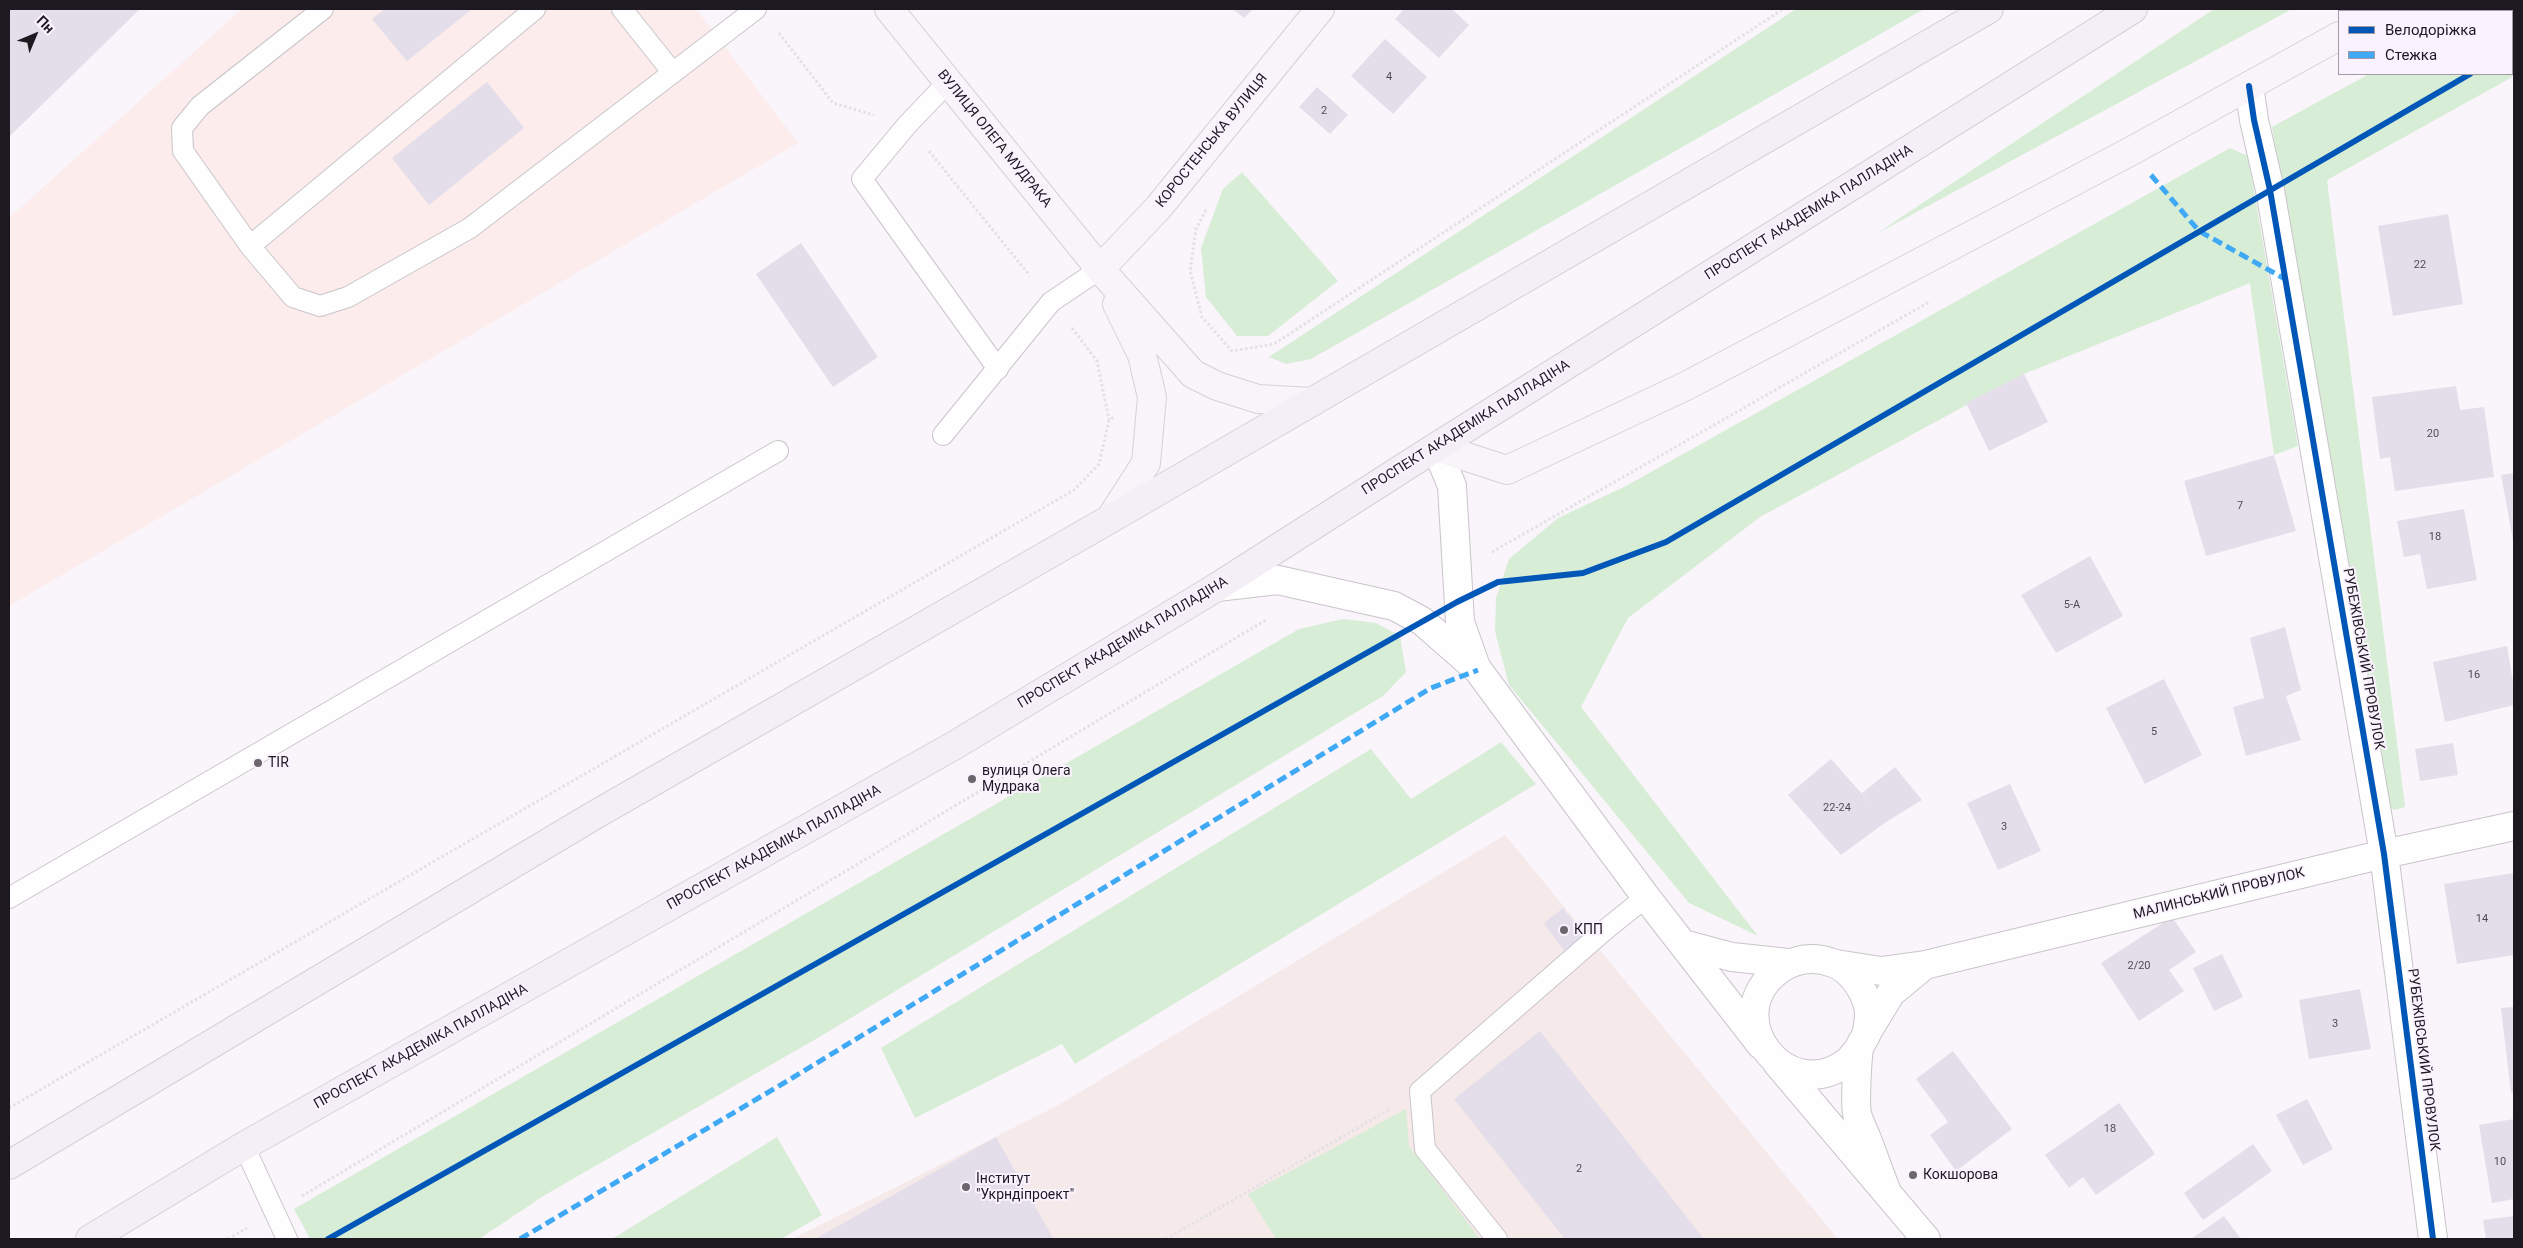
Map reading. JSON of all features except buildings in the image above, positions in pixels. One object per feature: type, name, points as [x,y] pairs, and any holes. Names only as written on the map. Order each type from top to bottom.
[{"type":"highway","points":[[9,1165],[592,816],[1110,519],[1989,9]]},
{"type":"highway","name":"ПРОСПЕКТ АКАДЕМІКА ПАЛЛАДІНА","points":[[90,1239],[244,1146],[956,746],[1217,587],[1436,447],[2133,9]]},
{"type":"main road","name":"ВУЛИЦЯ ОЛЕГА МУДРАКА","points":[[889,9],[1100,269],[1193,374],[1217,386],[1258,399],[1312,402]]},
{"type":"main road","name":"КОРОСТЕНСЬКА ВУЛИЦЯ","points":[[1100,269],[1158,208],[1320,9]]},
{"type":"main road","points":[[1436,447],[1507,470],[1686,386],[2126,154],[2338,37]]},
{"type":"main road","name":"ВУЛИЦЯ ОЛЕГА МУДРАКА","points":[[1100,269],[1142,355],[1152,397],[1146,463],[1110,519]]},
{"type":"street","name":"РУБЕЖІВСЬКИЙ ПРОВУЛОК","points":[[2249,86],[2254,120],[2270,190],[2384,854],[2433,1239]]},
{"type":"street","points":[[1436,447],[1452,486],[1460,622],[1478,670]]},
{"type":"street","points":[[1217,587],[1278,580],[1394,606],[1422,621],[1478,670],[1646,897],[1768,1053],[1926,1239]]},
{"type":"street","name":"МАЛИНСЬКИЙ ПРОВУЛОК","points":[[1836,964],[1881,971],[1925,965],[2384,854],[2514,826]]},
{"type":"street","points":[[1683,944],[1732,957],[1788,963],[1804,959],[1820,959],[1836,964],[1858,981],[1869,1006],[1863,1041],[1857,1114],[1887,1192]]},
{"type":"street","points":[[1788,963],[1770,977],[1757,998],[1754,1022],[1768,1053],[1792,1070],[1811,1074],[1830,1071],[1847,1062],[1863,1041]]},
{"type":"street","name":"МАЛИНСЬКИЙ ПРОВУЛОК","points":[[1863,1041],[1891,993],[1925,965]]},
{"type":"lane","points":[[323,9],[200,106],[182,128],[183,151],[250,246],[293,297],[320,306],[348,296],[470,228],[756,9]]},
{"type":"lane","points":[[250,246],[535,9]]},
{"type":"lane","points":[[622,9],[673,73]]},
{"type":"lane","points":[[948,82],[907,125],[862,179],[998,369]]},
{"type":"lane","points":[[943,435],[1052,302],[1100,269]]},
{"type":"lane","points":[[9,898],[778,451]]},
{"type":"lane","points":[[1497,1239],[1425,1149],[1420,1091],[1605,930],[1646,897]]},
{"type":"lane","points":[[244,1146],[287,1239]]},
{"type":"path","points":[[1193,374],[1232,351],[1274,344],[1783,9]]},
{"type":"path","points":[[9,1108],[1074,490],[1099,464],[1109,420],[1097,361],[1052,302],[907,125],[833,103],[778,32]]},
{"type":"path","points":[[1209,202],[1196,229],[1190,271],[1202,317],[1232,351]]},
{"type":"path","points":[[1456,571],[1936,298]]},
{"type":"path","points":[[1109,420],[1152,397]]},
{"type":"path","points":[[276,1212],[1268,619]]},
{"type":"path","points":[[1166,1239],[1420,1091]]},
{"type":"shaded area","points":[[242,9],[696,9],[798,143],[9,606],[9,218]]},
{"type":"shaded area","points":[[1505,835],[1838,1239],[792,1239],[1057,1106]]},
{"type":"green space","points":[[1796,9],[1924,9],[1311,359],[1286,364],[1269,357]]},
{"type":"green space","points":[[2214,9],[2292,9],[1876,234]]},
{"type":"green space","points":[[2514,9],[2514,76],[2327,180],[2405,807],[2394,810],[2386,804],[2272,127],[2367,75],[2513,75],[2513,10],[2486,10]]},
{"type":"green space","points":[[2230,148],[2248,156],[2298,446],[2274,455],[2250,283],[2024,374],[1760,517],[1628,618],[1581,707],[1758,936],[1689,903],[1509,685],[1495,631],[1496,598],[1509,559],[1558,518],[1626,486]]},
{"type":"green space","points":[[1242,172],[1338,281],[1268,336],[1237,336],[1206,297],[1201,248],[1223,189]]},
{"type":"green space","points":[[1343,619],[1376,623],[1400,636],[1406,672],[1383,696],[821,1036],[545,1195],[479,1239],[310,1239],[294,1209],[1299,629]]},
{"type":"green space","points":[[1501,742],[1536,784],[1075,1064],[1062,1044],[915,1118],[881,1048],[1371,749],[1411,799]]},
{"type":"green space","points":[[1406,1109],[1409,1146],[1480,1239],[1276,1239],[1248,1194]]},
{"type":"green space","points":[[777,1137],[822,1215],[781,1239],[612,1239]]},
{"type":"marked path","points":[[2151,175],[2199,231],[2285,279]]},
{"type":"marked path","points":[[520,1239],[789,1080],[1431,688],[1478,670]]},
{"type":"cycle path","points":[[328,1239],[1457,602],[1498,582],[1583,573],[1666,542],[2468,75]]},
{"type":"cycle path","points":[[2249,86],[2254,120],[2270,190],[2384,854],[2433,1239]]},
{"type":"place","name":"TIR","points":[[258,763]]},
{"type":"place","name":"вулиця Олега Мудрака","points":[[972,779]]},
{"type":"place","name":"КПП","points":[[1564,930]]},
{"type":"place","name":"Кокшорова","points":[[1913,1175]]},
{"type":"place","name":"Інститут \"Укрндіпроект\"","points":[[966,1187]]}]
